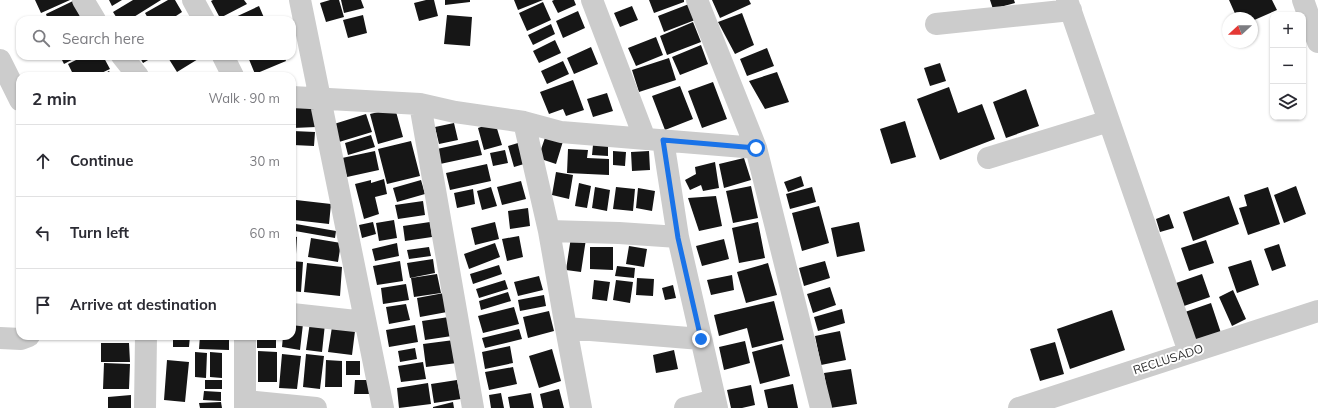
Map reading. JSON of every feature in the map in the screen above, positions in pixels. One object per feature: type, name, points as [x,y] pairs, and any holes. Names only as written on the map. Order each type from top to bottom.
[{"type":"street","points":[[83,0],[93,16]]},
{"type":"street","points":[[193,0],[202,16]]},
{"type":"street","points":[[300,0],[383,408]]},
{"type":"street","points":[[592,0],[654,139],[716,404],[685,408]]},
{"type":"street","points":[[697,0],[756,148],[821,408]]},
{"type":"street","points":[[1303,0],[1318,42]]},
{"type":"street","points":[[936,24],[1069,5],[1190,352]]},
{"type":"street","points":[[0,60],[16,92]]},
{"type":"street","points":[[125,60],[135,72]]},
{"type":"street","points":[[225,60],[231,72]]},
{"type":"street","points":[[296,97],[420,104],[455,112],[524,122],[561,132],[756,148]]},
{"type":"street","points":[[420,104],[473,408]]},
{"type":"street","points":[[988,158],[1109,121]]},
{"type":"street","points":[[524,122],[549,231],[581,408]]},
{"type":"street","points":[[549,231],[619,233],[678,238]]},
{"type":"street","name":"RECLUSADO","points":[[1019,408],[1044,404],[1190,352],[1318,311]]},
{"type":"street","points":[[296,314],[366,322]]},
{"type":"street","points":[[566,328],[701,339]]},
{"type":"street","points":[[0,338],[16,339]]},
{"type":"street","points":[[145,408],[146,340]]},
{"type":"street","points":[[245,340],[245,404],[316,408]]},
{"type":"building","points":[[35,0],[70,0],[41,13]]},
{"type":"building","points":[[109,0],[122,0],[112,6]]},
{"type":"building","points":[[133,0],[161,0],[135,16],[116,16],[113,12]]},
{"type":"building","points":[[168,0],[175,0],[182,12],[176,16],[147,16],[145,13]]},
{"type":"building","points":[[244,0],[247,4],[224,16],[219,16],[211,1]]},
{"type":"building","points":[[330,0],[339,0],[344,17],[326,22],[320,3]]},
{"type":"building","points":[[341,0],[361,0],[364,8],[344,13]]},
{"type":"building","points":[[434,0],[438,16],[419,21],[414,3]]},
{"type":"building","points":[[445,0],[470,0],[470,2],[445,5]]},
{"type":"building","points":[[514,0],[543,0],[518,10]]},
{"type":"building","points":[[574,0],[576,5],[558,13],[552,1]]},
{"type":"building","points":[[649,0],[684,0],[684,2],[654,13]]},
{"type":"building","points":[[712,0],[749,0],[751,4],[720,18]]},
{"type":"building","points":[[990,0],[1014,0],[1015,3],[993,9]]},
{"type":"building","points":[[1229,0],[1272,0],[1277,10],[1258,18],[1258,12],[1234,12]]},
{"type":"building","points":[[73,1],[80,16],[47,16],[46,14]]},
{"type":"building","points":[[543,2],[551,20],[527,31],[519,13]]},
{"type":"building","points":[[689,4],[695,20],[664,32],[658,16]]},
{"type":"building","points":[[259,6],[263,16],[238,16]]},
{"type":"building","points":[[632,6],[638,20],[620,27],[614,13]]},
{"type":"building","points":[[578,11],[585,28],[563,38],[556,21]]},
{"type":"building","points":[[742,13],[754,45],[735,54],[718,22]]},
{"type":"building","points":[[363,15],[367,33],[348,38],[343,20]]},
{"type":"building","points":[[447,15],[472,17],[470,46],[444,44]]},
{"type":"building","points":[[693,22],[701,42],[667,55],[660,36]]},
{"type":"building","points":[[551,24],[555,34],[533,45],[528,35]]},
{"type":"building","points":[[656,37],[663,55],[636,66],[628,48]]},
{"type":"building","points":[[555,40],[561,53],[539,63],[533,51]]},
{"type":"building","points":[[701,45],[708,64],[680,75],[672,57]]},
{"type":"building","points":[[591,47],[598,64],[574,74],[567,58]]},
{"type":"building","points":[[767,48],[774,66],[747,76],[740,59]]},
{"type":"building","points":[[669,58],[676,80],[639,92],[632,70]]},
{"type":"building","points":[[62,60],[72,60],[64,64]]},
{"type":"building","points":[[76,60],[105,60],[110,69],[104,72],[72,72],[68,64]]},
{"type":"building","points":[[141,60],[148,60],[143,63]]},
{"type":"building","points":[[170,60],[196,60],[177,72]]},
{"type":"building","points":[[249,60],[286,61],[260,72],[254,72]]},
{"type":"building","points":[[563,61],[569,74],[547,84],[541,71]]},
{"type":"building","points":[[940,63],[946,81],[930,86],[924,68]]},
{"type":"building","points":[[777,72],[789,102],[765,109],[749,81]]},
{"type":"building","points":[[573,80],[584,110],[566,116],[563,109],[549,114],[540,92]]},
{"type":"building","points":[[713,82],[727,119],[702,128],[688,91]]},
{"type":"building","points":[[680,86],[693,119],[665,130],[652,96]]},
{"type":"building","points":[[949,87],[958,113],[982,104],[995,139],[940,160],[917,99]]},
{"type":"building","points":[[1026,89],[1039,126],[1006,138],[993,102]]},
{"type":"building","points":[[607,93],[613,111],[593,117],[587,99]]},
{"type":"building","points":[[315,107],[316,127],[296,128],[296,108]]},
{"type":"building","points":[[395,108],[403,137],[378,144],[370,114]]},
{"type":"building","points":[[366,114],[372,132],[339,142],[334,124]]},
{"type":"building","points":[[905,121],[916,157],[891,164],[880,129]]},
{"type":"building","points":[[495,122],[502,145],[484,150],[478,128]]},
{"type":"building","points":[[454,123],[458,140],[439,144],[435,127]]},
{"type":"building","points":[[296,131],[315,132],[314,146],[296,145]]},
{"type":"building","points":[[547,132],[564,138],[556,164],[538,158]]},
{"type":"building","points":[[371,135],[375,147],[348,155],[345,143]]},
{"type":"building","points":[[608,137],[608,156],[592,155],[593,145]]},
{"type":"building","points":[[478,140],[482,155],[440,164],[437,149]]},
{"type":"building","points":[[411,141],[420,176],[387,184],[378,149]]},
{"type":"building","points":[[518,143],[524,164],[514,167],[508,146]]},
{"type":"building","points":[[568,149],[588,150],[587,158],[609,159],[609,175],[567,173]]},
{"type":"building","points":[[505,150],[508,163],[493,166],[490,153]]},
{"type":"building","points":[[375,151],[379,170],[347,177],[342,158]]},
{"type":"building","points":[[613,151],[626,152],[625,166],[613,165]]},
{"type":"building","points":[[649,151],[650,170],[632,171],[631,152]]},
{"type":"building","points":[[744,158],[751,180],[724,188],[719,164]]},
{"type":"building","points":[[715,162],[719,188],[703,191],[701,185],[690,190],[685,180],[696,174],[695,167]]},
{"type":"building","points":[[487,164],[491,181],[450,190],[446,173]]},
{"type":"building","points":[[556,172],[573,175],[569,199],[552,195]]},
{"type":"building","points":[[801,176],[804,186],[788,192],[784,182]]},
{"type":"building","points":[[384,179],[387,194],[375,197],[379,214],[364,219],[355,184],[371,180],[371,183]]},
{"type":"building","points":[[421,180],[425,194],[397,202],[393,188]]},
{"type":"building","points":[[521,181],[526,199],[502,205],[497,187]]},
{"type":"building","points":[[579,183],[591,186],[587,208],[575,206]]},
{"type":"building","points":[[751,186],[758,218],[733,223],[726,191]]},
{"type":"building","points":[[1296,186],[1306,214],[1284,223],[1274,195]]},
{"type":"building","points":[[491,187],[497,206],[482,210],[477,191]]},
{"type":"building","points":[[595,187],[610,190],[607,211],[592,208]]},
{"type":"building","points":[[616,187],[635,189],[633,211],[613,209]]},
{"type":"building","points":[[812,187],[816,202],[790,209],[786,194]]},
{"type":"building","points":[[1268,187],[1280,224],[1248,235],[1239,208],[1247,206],[1244,195]]},
{"type":"building","points":[[638,188],[655,191],[652,211],[636,208]]},
{"type":"building","points":[[473,189],[475,204],[457,208],[454,193]]},
{"type":"building","points":[[716,196],[722,226],[699,231],[688,198]]},
{"type":"building","points":[[1229,196],[1239,224],[1193,241],[1183,212]]},
{"type":"building","points":[[296,200],[331,204],[329,224],[296,220]]},
{"type":"building","points":[[423,201],[425,215],[398,219],[395,205]]},
{"type":"building","points":[[819,206],[829,243],[802,251],[792,213]]},
{"type":"building","points":[[528,208],[530,226],[510,229],[508,211]]},
{"type":"building","points":[[1169,214],[1174,228],[1160,232],[1156,219]]},
{"type":"building","points":[[394,220],[397,238],[379,241],[376,223]]},
{"type":"building","points":[[373,222],[376,234],[362,238],[359,225]]},
{"type":"building","points":[[430,222],[432,237],[405,241],[403,226]]},
{"type":"building","points":[[495,222],[499,239],[475,245],[471,228]]},
{"type":"building","points":[[758,222],[765,258],[739,263],[732,228]]},
{"type":"building","points":[[859,222],[865,251],[837,257],[831,228]]},
{"type":"building","points":[[296,224],[336,231],[335,238],[296,231]]},
{"type":"building","points":[[519,236],[523,257],[507,261],[502,239]]},
{"type":"building","points":[[571,237],[586,239],[581,272],[566,270]]},
{"type":"building","points":[[311,238],[341,243],[338,262],[308,257]]},
{"type":"building","points":[[724,239],[729,259],[702,266],[696,246]]},
{"type":"building","points":[[1206,240],[1214,263],[1189,271],[1181,248]]},
{"type":"building","points":[[397,243],[399,256],[375,261],[372,249]]},
{"type":"building","points":[[495,243],[500,257],[469,269],[464,254]]},
{"type":"building","points":[[1279,244],[1286,266],[1272,271],[1264,249]]},
{"type":"building","points":[[629,246],[647,249],[644,267],[626,264]]},
{"type":"building","points":[[429,247],[431,256],[409,259],[407,250]]},
{"type":"building","points":[[590,247],[613,247],[613,270],[590,269]]},
{"type":"building","points":[[433,259],[435,273],[410,278],[407,263]]},
{"type":"building","points":[[1251,260],[1259,285],[1237,293],[1228,267]]},
{"type":"building","points":[[296,261],[303,262],[301,292],[296,291]]},
{"type":"building","points":[[400,261],[403,281],[377,285],[373,266]]},
{"type":"building","points":[[825,261],[830,278],[804,286],[799,268]]},
{"type":"building","points":[[307,263],[342,267],[340,296],[304,292]]},
{"type":"building","points":[[768,263],[777,295],[746,303],[737,272]]},
{"type":"building","points":[[499,265],[502,274],[473,284],[470,274]]},
{"type":"building","points":[[617,266],[635,268],[634,278],[615,276]]},
{"type":"building","points":[[437,274],[441,293],[414,297],[411,278]]},
{"type":"building","points":[[1202,274],[1210,297],[1184,306],[1176,283]]},
{"type":"building","points":[[732,275],[734,290],[711,295],[707,280]]},
{"type":"building","points":[[539,276],[543,290],[518,296],[514,282]]},
{"type":"building","points":[[637,278],[654,279],[653,296],[636,295]]},
{"type":"building","points":[[505,280],[508,289],[479,298],[476,289]]},
{"type":"building","points":[[594,280],[610,282],[607,301],[592,299]]},
{"type":"building","points":[[616,280],[633,282],[630,303],[613,300]]},
{"type":"building","points":[[406,284],[409,300],[383,304],[381,288]]},
{"type":"building","points":[[673,285],[676,298],[665,300],[662,288]]},
{"type":"building","points":[[830,287],[836,305],[813,313],[807,294]]},
{"type":"building","points":[[1233,290],[1246,319],[1232,326],[1219,297]]},
{"type":"building","points":[[508,292],[511,301],[481,310],[479,301]]},
{"type":"building","points":[[444,293],[447,312],[420,317],[417,298]]},
{"type":"building","points":[[544,295],[546,306],[520,311],[518,300]]},
{"type":"building","points":[[774,301],[784,340],[752,348],[747,328],[719,336],[714,315]]},
{"type":"building","points":[[1211,303],[1221,333],[1195,342],[1185,312]]},
{"type":"building","points":[[406,304],[410,320],[389,324],[386,307]]},
{"type":"building","points":[[514,307],[519,324],[483,333],[478,316]]},
{"type":"building","points":[[842,309],[845,323],[818,331],[814,317]]},
{"type":"building","points":[[1112,310],[1125,350],[1070,369],[1057,329]]},
{"type":"building","points":[[549,311],[554,331],[528,338],[523,317]]},
{"type":"building","points":[[449,317],[452,336],[425,340],[422,321]]},
{"type":"building","points":[[310,322],[325,324],[322,352],[306,350]]},
{"type":"building","points":[[296,323],[303,324],[300,350],[282,347],[283,340],[296,340]]},
{"type":"building","points":[[415,325],[418,342],[389,347],[386,330]]},
{"type":"building","points":[[332,327],[355,331],[352,355],[328,352]]},
{"type":"building","points":[[519,329],[522,339],[485,348],[482,338]]},
{"type":"building","points":[[840,331],[846,360],[821,365],[815,336]]},
{"type":"building","points":[[173,340],[190,340],[189,347],[173,347]]},
{"type":"building","points":[[200,340],[229,340],[229,350],[199,349]]},
{"type":"building","points":[[257,340],[276,340],[276,348],[257,348]]},
{"type":"building","points":[[454,340],[457,363],[426,367],[423,344]]},
{"type":"building","points":[[745,341],[750,363],[724,370],[719,347]]},
{"type":"building","points":[[1055,342],[1064,374],[1040,381],[1030,349]]},
{"type":"building","points":[[101,343],[129,343],[130,362],[101,362]]},
{"type":"building","points":[[782,344],[790,376],[760,384],[752,352]]},
{"type":"building","points":[[510,346],[513,363],[485,369],[482,352]]},
{"type":"building","points":[[415,348],[417,359],[400,362],[398,351]]},
{"type":"building","points":[[552,349],[561,381],[539,388],[529,356]]},
{"type":"building","points":[[674,350],[678,369],[656,373],[653,355]]},
{"type":"building","points":[[258,351],[277,352],[277,382],[258,382]]},
{"type":"building","points":[[195,352],[207,353],[206,378],[195,377]]},
{"type":"building","points":[[210,352],[222,353],[222,378],[210,377]]},
{"type":"building","points":[[282,354],[301,356],[297,389],[279,388]]},
{"type":"building","points":[[306,354],[324,356],[320,389],[303,387]]},
{"type":"building","points":[[167,360],[189,362],[185,402],[164,400]]},
{"type":"building","points":[[326,360],[342,361],[342,387],[325,387]]},
{"type":"building","points":[[346,361],[360,361],[360,375],[346,375]]},
{"type":"building","points":[[423,362],[426,379],[401,382],[398,366]]},
{"type":"building","points":[[104,363],[130,364],[129,389],[103,389]]},
{"type":"building","points":[[513,367],[517,384],[489,390],[485,372]]},
{"type":"building","points":[[851,369],[857,404],[830,408],[824,373]]},
{"type":"building","points":[[205,380],[222,380],[222,389],[205,389]]},
{"type":"building","points":[[355,380],[369,380],[369,394],[354,394]]},
{"type":"building","points":[[457,380],[461,399],[434,403],[431,384]]},
{"type":"building","points":[[428,383],[431,404],[399,408],[397,388]]},
{"type":"building","points":[[793,384],[798,408],[768,408],[764,390]]},
{"type":"building","points":[[751,385],[755,405],[742,408],[731,408],[727,390]]},
{"type":"building","points":[[559,389],[564,408],[543,408],[540,394]]},
{"type":"building","points":[[204,391],[221,392],[221,401],[203,400]]},
{"type":"building","points":[[501,393],[504,408],[491,408],[489,395]]},
{"type":"building","points":[[531,393],[534,408],[510,408],[508,397]]},
{"type":"building","points":[[131,395],[131,408],[108,408],[108,397]]},
{"type":"building","points":[[221,402],[222,408],[200,408],[199,403]]},
{"type":"building","points":[[453,402],[454,408],[433,408],[433,407]]},
{"type":"route","points":[[701,339],[678,238],[663,140],[756,148]]}]
